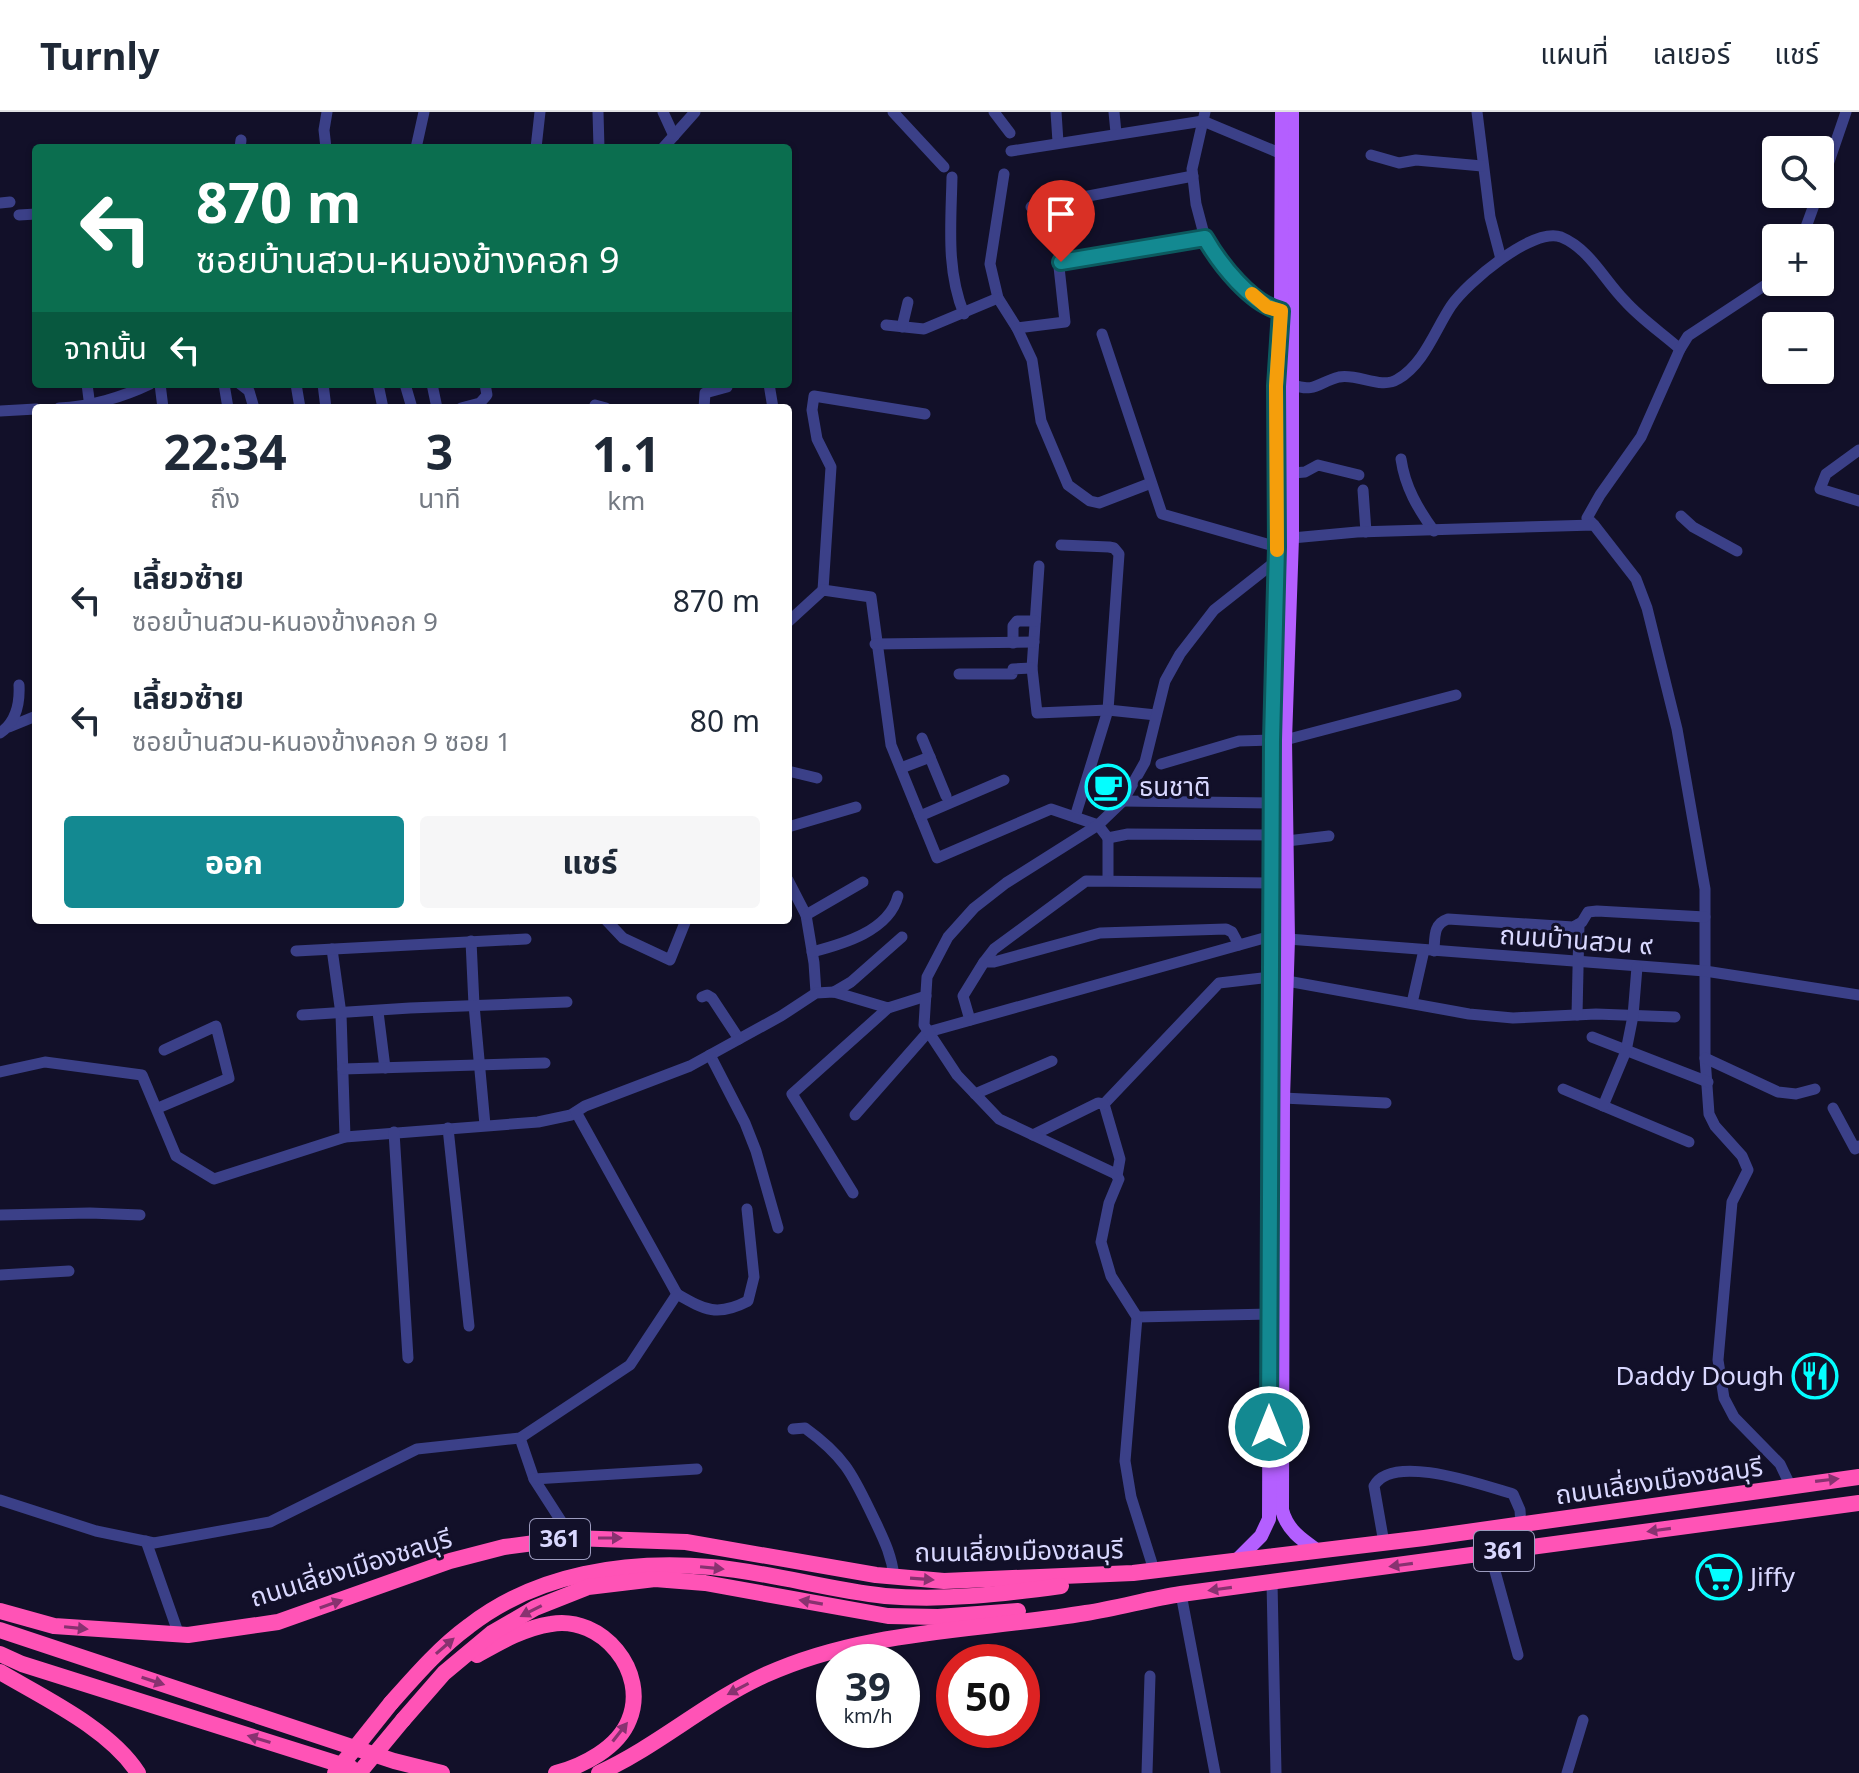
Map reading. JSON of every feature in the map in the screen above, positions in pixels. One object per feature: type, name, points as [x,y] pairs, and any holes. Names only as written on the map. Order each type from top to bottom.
[{"type":"highway","name":"ถนนเลี่ยงเมืองชลบุรี","points":[[0,1611],[54,1626],[179,1635],[278,1622],[450,1561],[504,1547],[572,1538],[686,1542],[894,1577],[944,1581],[1133,1573],[1521,1525],[1859,1477]]},
{"type":"highway","name":"ถนนเลี่ยงเมืองชลบุรี","points":[[599,1773],[656,1742],[728,1694],[765,1675],[807,1658],[882,1640],[1085,1613],[1174,1595],[1859,1503]]},
{"type":"highway","points":[[335,1773],[430,1659],[470,1624],[523,1594],[584,1572],[647,1565],[713,1567],[844,1590],[925,1598],[1002,1594],[1133,1573]]},
{"type":"highway","points":[[359,1773],[444,1673],[492,1633],[535,1608],[588,1587],[655,1579],[705,1583],[888,1616],[938,1617],[1174,1595]]},
{"type":"highway","points":[[444,1673],[522,1632],[554,1623],[586,1627],[610,1642],[627,1664],[634,1692],[629,1721],[610,1745],[580,1767],[556,1773]]},
{"type":"highway","points":[[0,1630],[365,1751],[442,1773]]},
{"type":"highway","points":[[0,1654],[22,1664],[368,1773]]},
{"type":"highway","points":[[0,1672],[98,1732],[129,1759],[138,1773]]},
{"type":"main road","points":[[1237,1560],[1261,1536],[1269,1519],[1271,835],[1292,538],[1293,385],[1287,157],[1282,112]]},
{"type":"main road","points":[[1292,112],[1287,157],[1275,461],[1278,740],[1287,841],[1288,939],[1283,1098],[1282,1510],[1284,1520],[1296,1535],[1318,1551]]},
{"type":"main road","points":[[1275,461],[1292,468]]},
{"type":"main road","points":[[1271,936],[1288,939]]},
{"type":"street","points":[[326,144],[327,112]]},
{"type":"street","points":[[417,144],[424,112]]},
{"type":"street","points":[[536,144],[540,112]]},
{"type":"street","points":[[598,112],[599,144]]},
{"type":"street","points":[[663,112],[674,136]]},
{"type":"street","points":[[667,144],[695,112]]},
{"type":"street","points":[[893,112],[944,167]]},
{"type":"street","points":[[994,112],[1010,133]]},
{"type":"street","points":[[1056,112],[1058,142]]},
{"type":"street","points":[[1114,112],[1116,133]]},
{"type":"street","points":[[1477,112],[1490,217],[1501,259]]},
{"type":"street","points":[[1834,147],[1846,112]]},
{"type":"street","points":[[1011,151],[1116,133],[1174,118],[1204,117],[1287,157]]},
{"type":"street","points":[[1204,117],[1192,169],[1196,204],[1205,238],[1223,265],[1262,304],[1281,311]]},
{"type":"street","points":[[1371,155],[1399,163],[1416,160],[1482,166]]},
{"type":"street","points":[[1004,174],[990,264],[998,298],[1032,360],[1041,421],[1068,485],[1090,501],[1099,503],[1151,483]]},
{"type":"street","points":[[1031,207],[1193,176]]},
{"type":"street","points":[[952,177],[951,271],[964,314]]},
{"type":"street","points":[[19,215],[32,214]]},
{"type":"street","points":[[1293,385],[1303,389],[1317,387],[1341,377],[1387,384],[1398,380],[1416,364],[1464,290],[1501,259],[1531,241],[1557,236],[1581,249],[1625,302],[1680,349]]},
{"type":"street","points":[[1017,328],[1065,322],[1061,262],[1205,238]]},
{"type":"street","points":[[1762,287],[1688,336],[1641,437],[1587,518],[1636,579],[1647,608],[1677,729],[1701,855],[1709,1114],[1715,1126],[1742,1156],[1748,1170],[1732,1202],[1718,1360],[1724,1398],[1734,1417],[1780,1464],[1791,1487]]},
{"type":"street","points":[[886,325],[924,329],[998,298]]},
{"type":"street","points":[[902,327],[908,302]]},
{"type":"street","points":[[1102,334],[1160,512],[1277,554],[1214,610],[1188,643],[1165,681],[1145,762],[1123,801],[1098,825],[1006,883],[974,908],[948,937],[927,977],[924,1025],[957,1075],[999,1119],[1114,1174]]},
{"type":"street","points":[[96,404],[141,388]]},
{"type":"street","points":[[476,404],[487,395],[486,388]]},
{"type":"street","points":[[704,404],[705,393],[723,388]]},
{"type":"street","points":[[792,618],[823,590],[831,467],[817,439],[812,410],[814,396],[925,414]]},
{"type":"street","points":[[0,411],[32,409]]},
{"type":"street","points":[[1859,450],[1826,474],[1820,489],[1859,501]]},
{"type":"street","points":[[1401,459],[1409,489],[1421,514],[1434,531]]},
{"type":"street","points":[[1292,468],[1305,472],[1318,465],[1359,475]]},
{"type":"street","points":[[1363,490],[1366,532]]},
{"type":"street","points":[[1681,516],[1693,527],[1737,551]]},
{"type":"street","points":[[1292,538],[1366,532],[1594,525]]},
{"type":"street","points":[[1061,545],[1109,547],[1119,554],[1108,710],[1075,817]]},
{"type":"street","points":[[1039,566],[1032,668],[1037,713],[1108,710],[1156,715]]},
{"type":"street","points":[[823,590],[871,597],[891,745],[937,858],[1051,809],[1098,825],[1108,838],[1108,880]]},
{"type":"street","points":[[1013,643],[1013,626],[1017,621],[1035,621]]},
{"type":"street","points":[[875,644],[1034,642]]},
{"type":"street","points":[[959,674],[1012,674],[1013,669],[1032,668]]},
{"type":"street","points":[[4,730],[20,703],[19,685]]},
{"type":"street","points":[[1161,764],[1239,741],[1278,740],[1456,695]]},
{"type":"street","points":[[4,730],[32,718]]},
{"type":"street","points":[[922,738],[946,796]]},
{"type":"street","points":[[901,768],[930,757]]},
{"type":"street","points":[[792,772],[817,778]]},
{"type":"street","points":[[920,816],[1004,780]]},
{"type":"street","points":[[1123,801],[1272,803]]},
{"type":"street","points":[[792,826],[856,807]]},
{"type":"street","points":[[1108,838],[1128,834],[1271,835]]},
{"type":"street","points":[[1287,841],[1329,836]]},
{"type":"street","points":[[970,1020],[963,996],[994,949],[1086,881],[1271,883]]},
{"type":"street","points":[[806,915],[863,882]]},
{"type":"street","points":[[792,888],[806,915],[816,993]]},
{"type":"street","points":[[812,952],[839,944],[875,926],[895,907],[898,896]]},
{"type":"street","points":[[1412,1003],[1436,927],[1448,919],[1573,927],[1588,912],[1597,911],[1705,917]]},
{"type":"street","points":[[610,924],[623,938],[670,960],[684,924]]},
{"type":"street","points":[[1577,1015],[1579,924]]},
{"type":"street","points":[[984,962],[994,962],[1100,933],[1226,929],[1232,932],[1239,945]]},
{"type":"street","points":[[855,1115],[928,1032],[1271,936]]},
{"type":"street","points":[[834,992],[851,982],[902,937]]},
{"type":"street","points":[[296,951],[526,939]]},
{"type":"street","name":"ถนนบ้านสวน ๙","points":[[1288,939],[1705,971],[1859,995]]},
{"type":"street","points":[[471,941],[485,1125]]},
{"type":"street","points":[[332,949],[341,1014],[345,1137]]},
{"type":"street","points":[[1603,1106],[1626,1051],[1637,967]]},
{"type":"street","points":[[1104,1104],[1219,983],[1271,977]]},
{"type":"street","points":[[1287,981],[1469,1014],[1513,1018],[1596,1014],[1675,1017]]},
{"type":"street","points":[[0,1072],[45,1062],[142,1075],[176,1156],[214,1179],[345,1137],[538,1122],[576,1112],[690,1066],[816,993],[834,992],[888,1008]]},
{"type":"street","points":[[702,997],[707,995],[712,998],[739,1039]]},
{"type":"street","points":[[853,1193],[792,1094],[888,1008],[926,996]]},
{"type":"street","points":[[302,1015],[567,1002]]},
{"type":"street","points":[[378,1012],[385,1068]]},
{"type":"street","points":[[158,1108],[229,1078],[216,1026],[164,1050]]},
{"type":"street","points":[[1592,1037],[1708,1082]]},
{"type":"street","points":[[710,1055],[745,1123],[778,1228]]},
{"type":"street","points":[[1705,1058],[1778,1092],[1796,1094],[1815,1089]]},
{"type":"street","points":[[975,1094],[1052,1061]]},
{"type":"street","points":[[343,1069],[545,1063]]},
{"type":"street","points":[[1563,1089],[1689,1142]]},
{"type":"street","points":[[1283,1098],[1386,1103]]},
{"type":"street","points":[[1033,1135],[1098,1103],[1104,1104]]},
{"type":"street","points":[[1104,1104],[1120,1159],[1114,1174],[1118,1186],[1109,1203],[1101,1242],[1111,1276],[1137,1317],[1125,1461],[1131,1497],[1154,1570]]},
{"type":"street","points":[[1833,1108],[1848,1139],[1855,1149],[1859,1146]]},
{"type":"street","points":[[576,1112],[677,1294],[705,1310],[730,1310],[748,1301],[754,1277],[747,1209]]},
{"type":"street","points":[[448,1128],[469,1326]]},
{"type":"street","points":[[394,1132],[408,1358]]},
{"type":"street","points":[[0,1215],[140,1215]]},
{"type":"street","points":[[0,1275],[69,1271]]},
{"type":"street","points":[[0,1500],[96,1531],[154,1543],[270,1522],[417,1449],[520,1438],[630,1365],[677,1294]]},
{"type":"street","points":[[1137,1317],[1270,1314]]},
{"type":"street","points":[[793,1429],[805,1428],[847,1466],[886,1542],[894,1577]]},
{"type":"street","points":[[520,1438],[534,1479],[572,1538]]},
{"type":"street","points":[[534,1479],[697,1469]]},
{"type":"street","points":[[1384,1543],[1374,1486],[1384,1475],[1403,1472],[1458,1476],[1513,1494],[1520,1510],[1521,1525]]},
{"type":"street","points":[[146,1541],[179,1635]]},
{"type":"street","points":[[1490,1553],[1518,1655]]},
{"type":"street","points":[[1272,1582],[1276,1773]]},
{"type":"street","points":[[1174,1595],[1215,1773]]},
{"type":"street","points":[[1147,1773],[1150,1676]]},
{"type":"street","points":[[1567,1773],[1583,1720]]},
{"type":"slow traffic","points":[[1252,294],[1267,307],[1281,311],[1276,386],[1277,550]]},
{"type":"place","name":"ธนชาติ","points":[[1108,787]]},
{"type":"place","name":"Daddy Dough","points":[[1815,1376]]},
{"type":"place","name":"Jiffy","points":[[1719,1577]]},
{"type":"route","points":[[1061,262],[1205,238],[1223,265],[1262,304],[1281,311],[1276,386],[1277,547],[1272,740],[1269,1427]]}]
